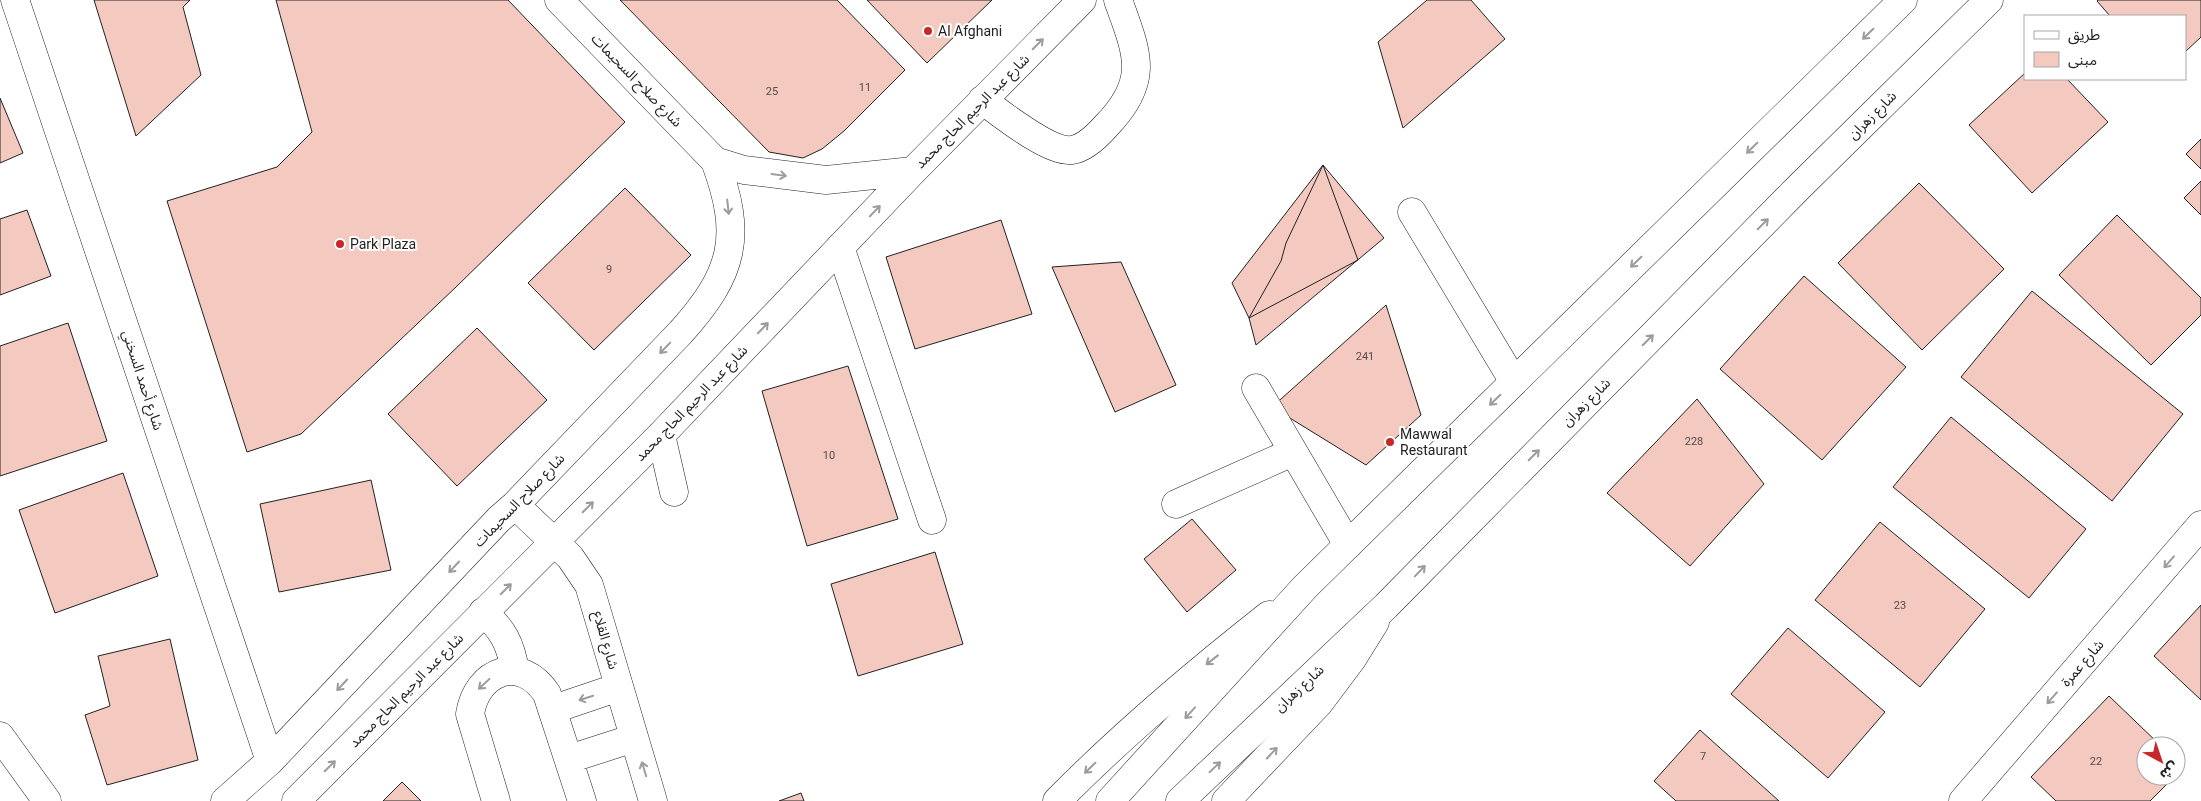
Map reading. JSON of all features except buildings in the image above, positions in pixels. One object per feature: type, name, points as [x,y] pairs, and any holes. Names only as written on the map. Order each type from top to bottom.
[{"type":"street","name":"شارع أحمد السخني","points":[[15,0],[270,761]]},
{"type":"street","name":"شارع صلاح السحيمات","points":[[225,801],[270,761],[499,519],[515,505],[681,332],[704,306],[716,288],[725,267],[730,246],[726,192],[714,161],[559,0]]},
{"type":"street","name":"شارع عبد الرحيم الحاج محمد","points":[[296,801],[553,541],[661,435],[913,171],[1082,0]]},
{"type":"street","points":[[982,100],[1045,144],[1072,150],[1094,139],[1118,114],[1135,86],[1136,49],[1118,0]]},
{"type":"street","points":[[1110,801],[1306,587],[1903,0]]},
{"type":"street","name":"شارع زهران","points":[[1180,801],[1386,606],[1784,202],[1990,0]]},
{"type":"street","name":"شارع صلاح السحيمات","points":[[714,161],[744,170],[826,180],[913,171]]},
{"type":"street","points":[[1412,212],[1514,382]]},
{"type":"street","points":[[840,247],[932,520]]},
{"type":"street","points":[[1256,388],[1348,545]]},
{"type":"street","points":[[661,435],[674,492]]},
{"type":"street","points":[[1176,504],[1293,452]]},
{"type":"street","name":"شارع القلاع","points":[[515,505],[570,557],[588,585],[653,801]]},
{"type":"street","name":"شارع عمرة","points":[[1963,801],[2201,525]]},
{"type":"street","points":[[1057,801],[1112,747],[1189,678],[1306,587]]},
{"type":"street","points":[[1226,801],[1319,703],[1352,660],[1386,606]]},
{"type":"street","points":[[483,612],[497,624],[507,637],[513,654],[515,671]]},
{"type":"street","points":[[496,801],[470,714],[472,700],[479,688],[495,676],[515,671],[529,674],[540,682],[548,694],[582,801]]},
{"type":"street","points":[[554,709],[619,687]]},
{"type":"street","points":[[0,736],[47,801]]},
{"type":"street","points":[[569,759],[634,738]]},
{"type":"place","name":"Al Afghani","points":[[928,31]]},
{"type":"place","name":"Park Plaza","points":[[340,244]]},
{"type":"place","name":"Mawwal Restaurant","points":[[1390,442]]}]
